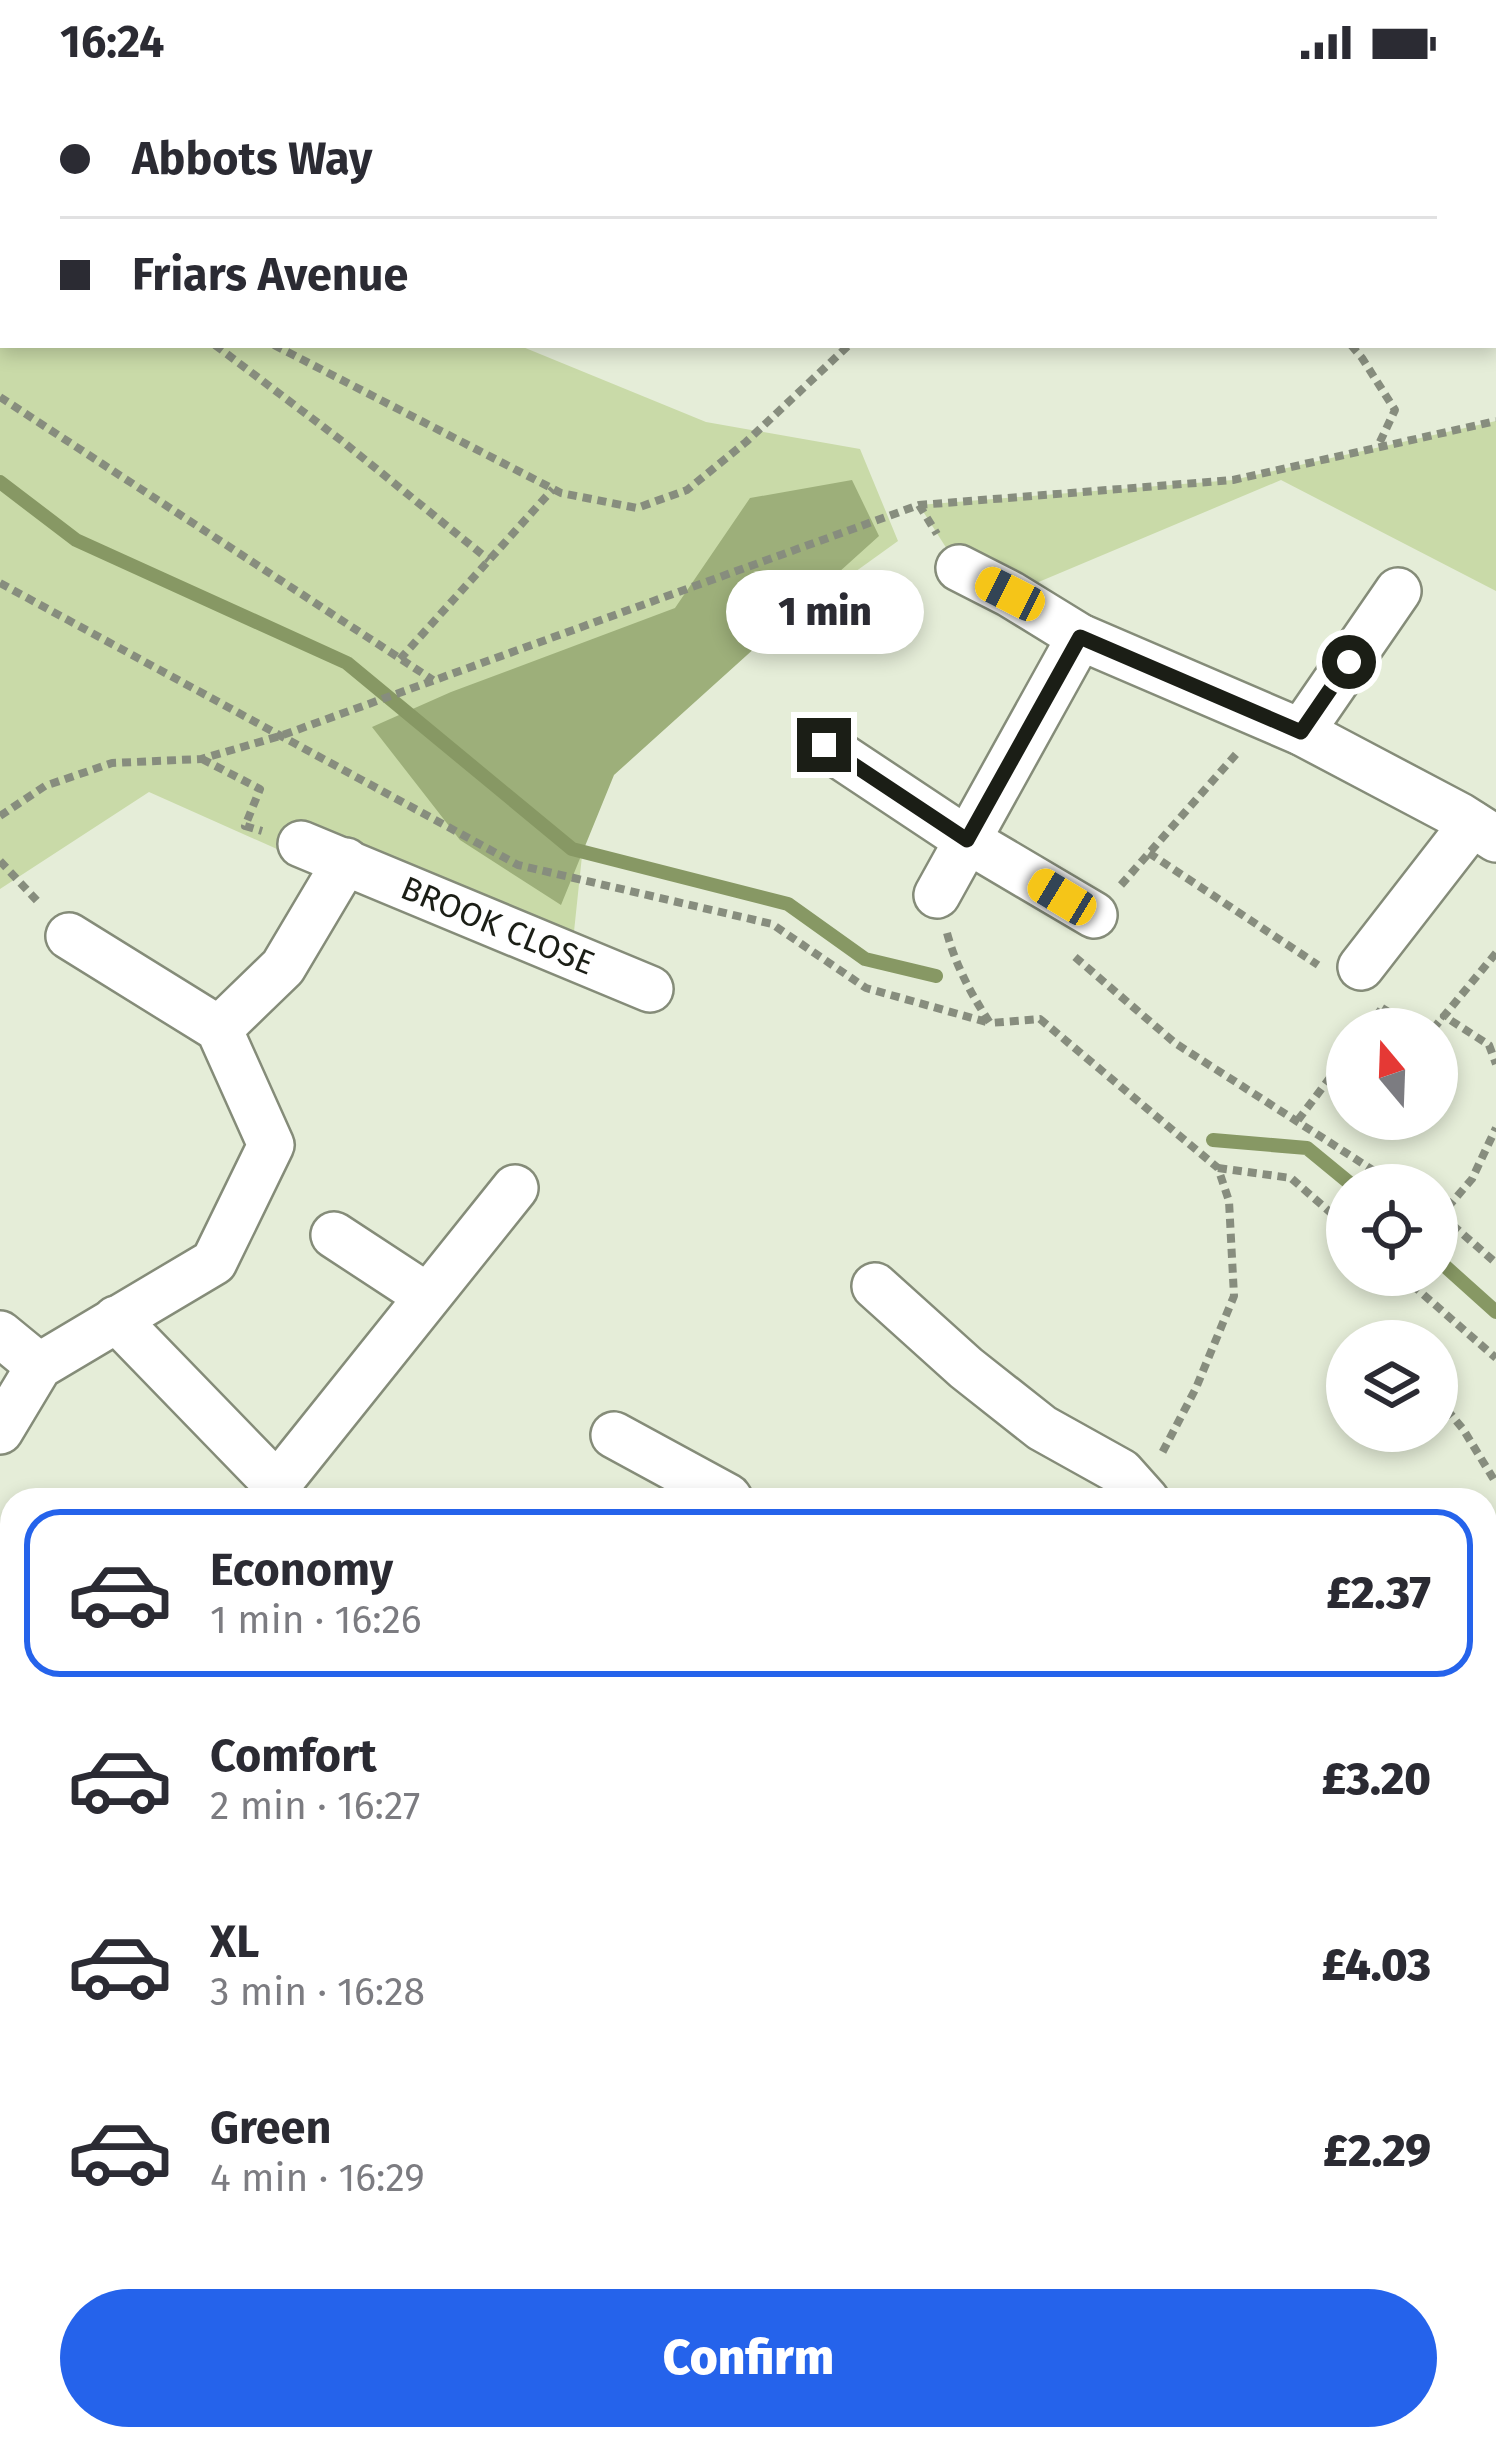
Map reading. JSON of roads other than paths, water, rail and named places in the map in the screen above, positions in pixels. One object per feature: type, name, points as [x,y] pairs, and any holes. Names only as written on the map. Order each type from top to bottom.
[{"type":"street","points":[[959,568],[1080,637],[1285,725],[1484,831],[1350,977]]},
{"type":"street","points":[[1285,725],[1398,591]]},
{"type":"street","points":[[937,895],[1080,637]]},
{"type":"street","points":[[824,745],[967,840],[1094,915]]},
{"type":"street","name":"BROOK CLOSE","points":[[301,844],[650,988]]},
{"type":"street","points":[[219,1029],[283,967],[346,861]]},
{"type":"street","points":[[0,1430],[39,1366],[214,1262],[271,1145],[219,1029],[69,936]]},
{"type":"street","points":[[116,1319],[277,1485],[515,1188]]},
{"type":"street","points":[[334,1235],[427,1296]]},
{"type":"street","points":[[875,1286],[1042,1429],[1121,1472],[1135,1488]]},
{"type":"street","points":[[0,1334],[39,1366]]},
{"type":"street","points":[[614,1435],[711,1488]]},
{"type":"waterway","points":[[0,482],[76,540],[347,663],[572,849],[788,904],[865,959],[936,976]]},
{"type":"waterway","points":[[1213,1140],[1307,1148],[1326,1164]]},
{"type":"waterway","points":[[1458,1278],[1496,1312]]}]
